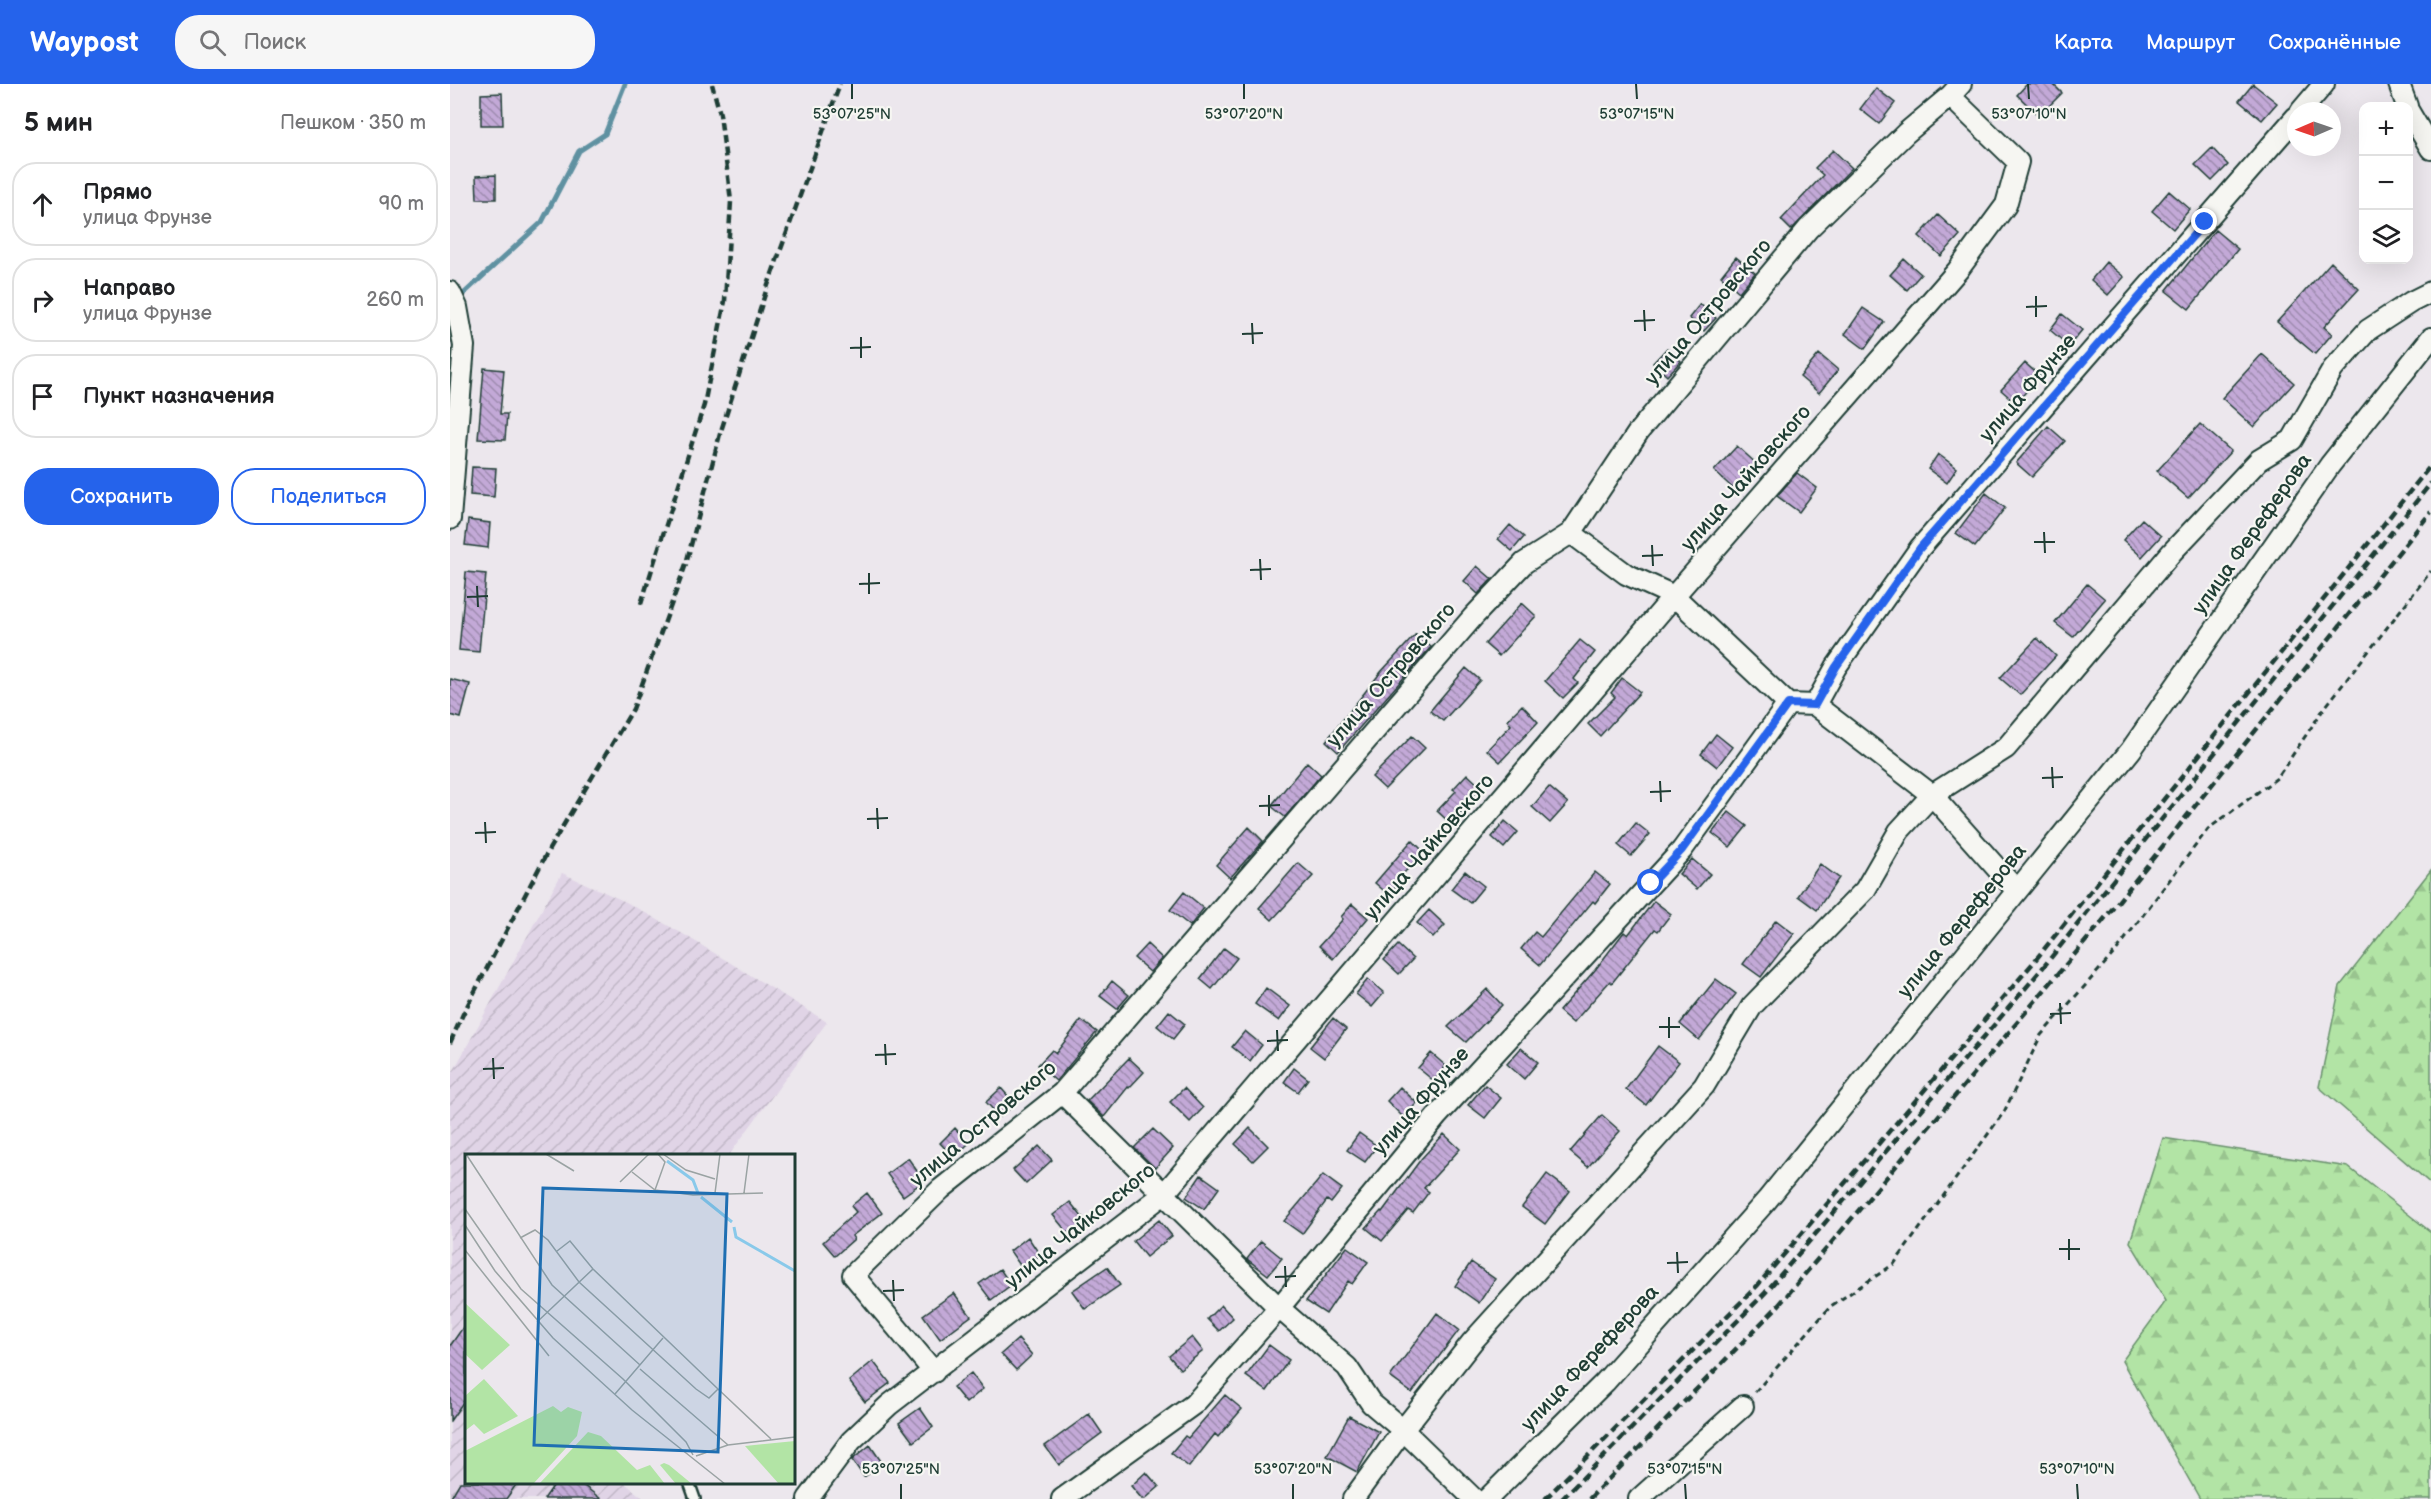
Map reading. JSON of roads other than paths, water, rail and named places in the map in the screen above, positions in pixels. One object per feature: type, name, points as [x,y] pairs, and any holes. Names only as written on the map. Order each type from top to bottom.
[{"type":"street","points":[[2309,102],[2325,84]]},
{"type":"street","points":[[2399,84],[2406,102]]},
{"type":"street","name":"улица Чайковского","points":[[808,1499],[851,1441],[889,1405],[1164,1194],[1674,596],[1958,270],[2006,205],[2018,162],[1956,90]]},
{"type":"street","name":"улица Островского","points":[[934,1372],[853,1275],[941,1188],[1062,1093],[1473,617],[1524,563],[1571,533],[1639,431],[1809,229],[1906,133],[1956,90]]},
{"type":"street","points":[[2413,117],[2431,149]]},
{"type":"street","name":"улица Фрунзе","points":[[1815,705],[1836,667],[1920,548],[2287,127]]},
{"type":"street","points":[[1353,1499],[1402,1430],[1472,1342],[1704,1086],[1752,1006],[1865,890],[1899,831],[1932,795],[2006,748],[2180,544],[2259,460],[2292,440],[2333,369],[2368,330],[2431,292]]},
{"type":"street","points":[[450,519],[464,346],[454,299]]},
{"type":"street","name":"улица Фереферова","points":[[1487,1499],[1605,1382],[1767,1200],[2131,750],[2330,465],[2431,338]]},
{"type":"street","points":[[1571,533],[1626,574],[1674,596],[1788,704],[1815,705],[1932,795],[2017,891]]},
{"type":"street","name":"улица Фрунзе","points":[[1062,1499],[1194,1404],[1279,1308],[1437,1116],[1682,850],[1788,704]]},
{"type":"street","points":[[1062,1093],[1279,1308],[1347,1367],[1371,1403],[1474,1499]]},
{"type":"street","points":[[1639,1499],[1743,1406]]},
{"type":"lane","points":[[690,1484],[695,1499]]},
{"type":"waterway","points":[[459,298],[542,222],[579,151],[605,134],[625,84]]},
{"type":"railway","points":[[641,604],[704,405],[725,301],[731,201],[720,114],[712,84]]},
{"type":"railway","points":[[450,1043],[548,851],[633,709],[686,564],[720,434],[767,288],[840,84]]},
{"type":"railway","points":[[1545,1499],[1757,1286],[2033,963],[2431,465]]},
{"type":"railway","points":[[1562,1499],[1765,1293],[2041,970],[2431,483]]},
{"type":"railway","points":[[1589,1499],[1778,1306],[2101,923],[2431,512]]}]
